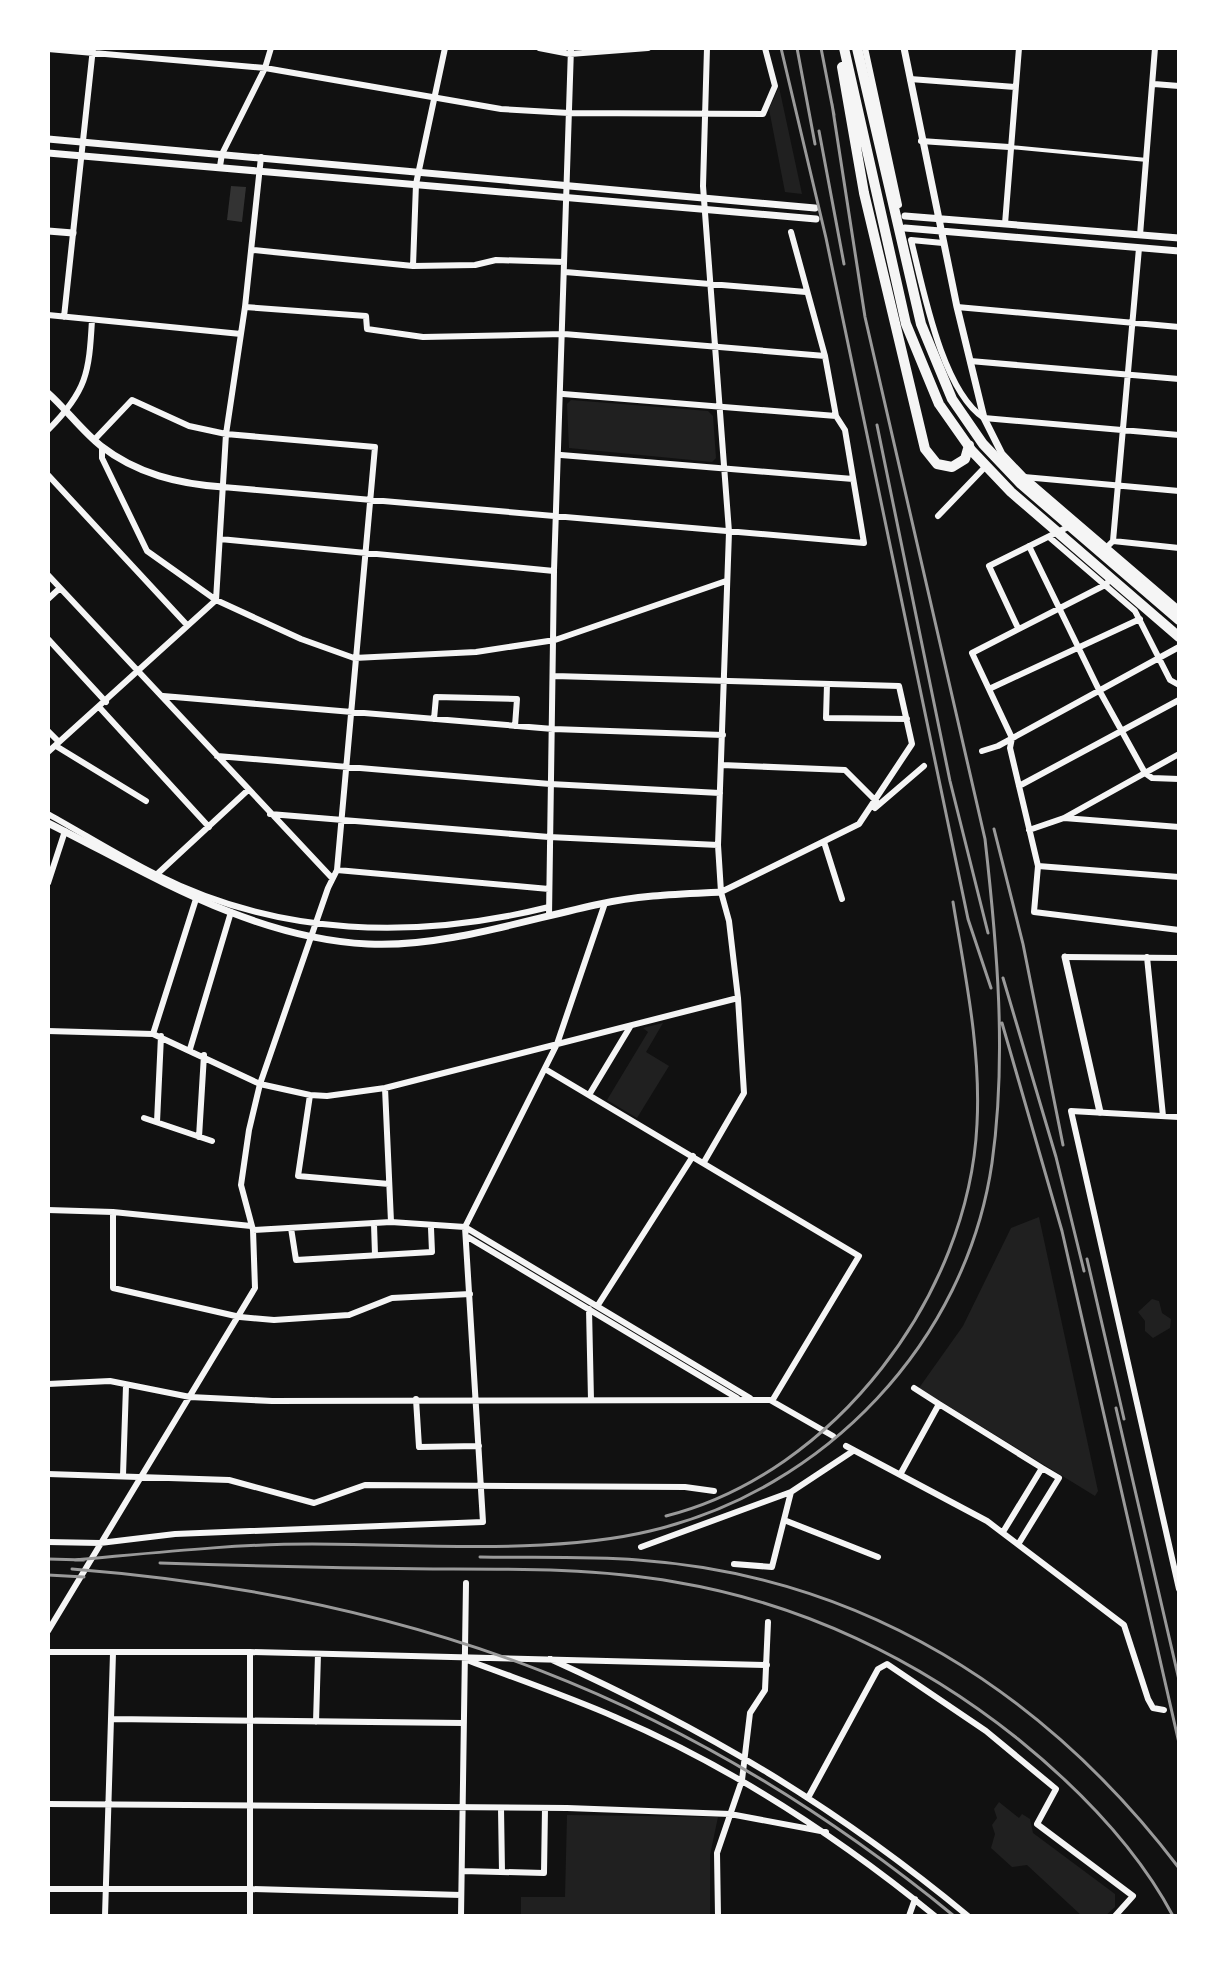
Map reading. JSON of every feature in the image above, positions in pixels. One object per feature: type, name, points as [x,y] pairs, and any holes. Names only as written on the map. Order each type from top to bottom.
[{"type":"highway","points":[[842,48],[855,150],[925,449],[937,464],[952,467],[965,459],[969,444],[946,401]]},
{"type":"highway","points":[[842,48],[906,324],[939,404],[972,451],[1011,492],[1179,637]]},
{"type":"highway","points":[[857,48],[921,324],[952,399],[983,444],[1021,484],[1179,620]]},
{"type":"street","points":[[220,166],[222,154],[265,68],[271,48]]},
{"type":"street","points":[[413,266],[416,184],[421,173],[445,48]]},
{"type":"street","points":[[539,48],[570,51],[648,48]]},
{"type":"street","points":[[704,1162],[744,1093],[738,998],[729,921],[721,892],[718,845],[729,532],[704,199],[707,48]]},
{"type":"street","points":[[48,49],[92,50],[265,68],[501,109],[569,113],[763,114],[775,86],[765,48]]},
{"type":"street","points":[[865,48],[899,205]]},
{"type":"street","points":[[904,48],[943,243],[984,418],[1002,454],[1024,477],[1077,523],[1110,545],[1125,564],[1179,610]]},
{"type":"street","points":[[1005,224],[1019,48]]},
{"type":"street","points":[[1140,235],[1155,48]]},
{"type":"street","points":[[64,317],[92,50]]},
{"type":"street","points":[[549,911],[554,571],[563,394],[570,51]]},
{"type":"street","points":[[910,79],[1015,87]]},
{"type":"street","points":[[1154,84],[1179,86]]},
{"type":"street","points":[[48,139],[815,208]]},
{"type":"street","points":[[921,141],[1147,160]]},
{"type":"street","points":[[48,153],[816,219]]},
{"type":"street","points":[[48,752],[216,600],[226,434],[253,250],[261,157]]},
{"type":"street","points":[[905,216],[1179,238]]},
{"type":"street","points":[[905,228],[1179,251]]},
{"type":"street","points":[[48,231],[73,233]]},
{"type":"street","points":[[48,393],[102,447],[154,476],[175,482],[864,543],[845,430],[836,416],[825,356],[791,232]]},
{"type":"street","points":[[943,243],[911,240],[938,342],[963,395],[984,418],[1179,435]]},
{"type":"street","points":[[1110,545],[1139,248]]},
{"type":"street","points":[[253,250],[413,266],[475,265],[496,260],[564,262]]},
{"type":"street","points":[[565,272],[806,292]]},
{"type":"street","points":[[245,307],[366,316],[367,329],[423,337],[564,334],[825,356]]},
{"type":"street","points":[[957,307],[1179,327]]},
{"type":"street","points":[[48,315],[241,334]]},
{"type":"street","points":[[48,430],[67,410],[89,370],[92,320]]},
{"type":"street","points":[[970,361],[1179,379]]},
{"type":"street","points":[[563,394],[836,416]]},
{"type":"street","points":[[48,1631],[255,1288],[252,1228],[241,1185],[260,1084],[337,870],[375,447],[226,434],[189,426],[132,400],[95,439]]},
{"type":"street","points":[[102,447],[102,458],[147,551],[216,600],[301,639],[354,658],[476,652],[555,640],[726,581]]},
{"type":"street","points":[[938,516],[1002,454]]},
{"type":"street","points":[[561,455],[853,479]]},
{"type":"street","points":[[1024,477],[1179,491]]},
{"type":"street","points":[[49,479],[187,625]]},
{"type":"street","points":[[1018,628],[989,566],[1077,523]]},
{"type":"street","points":[[1049,537],[1140,619],[1157,658],[1170,680],[1179,685]]},
{"type":"street","points":[[220,539],[554,571]]},
{"type":"street","points":[[1110,545],[1179,548]]},
{"type":"street","points":[[1029,546],[1099,690],[1145,773],[1152,778],[1179,779]]},
{"type":"street","points":[[1125,564],[1105,585],[972,653],[1012,738],[1010,748],[1038,866],[1034,912],[1179,930]]},
{"type":"street","points":[[48,575],[332,878]]},
{"type":"street","points":[[48,599],[60,588]]},
{"type":"street","points":[[989,689],[1140,619]]},
{"type":"street","points":[[48,639],[106,702]]},
{"type":"street","points":[[982,751],[1012,738],[1179,647]]},
{"type":"street","points":[[554,676],[899,686],[912,744],[869,813]]},
{"type":"street","points":[[827,684],[826,718],[907,719]]},
{"type":"street","points":[[163,696],[553,729],[723,735]]},
{"type":"street","points":[[434,719],[436,697],[517,699],[515,726]]},
{"type":"street","points":[[1019,786],[1179,700]]},
{"type":"street","points":[[100,708],[209,827]]},
{"type":"street","points":[[48,731],[57,744],[146,801]]},
{"type":"street","points":[[1029,830],[1064,818],[1179,754]]},
{"type":"street","points":[[217,756],[345,764],[550,784],[720,793]]},
{"type":"street","points":[[722,765],[845,770],[876,801]]},
{"type":"street","points":[[48,814],[154,877],[252,911],[316,925],[356,929],[432,927],[605,903],[721,892],[859,824],[924,766]]},
{"type":"street","points":[[154,877],[248,790]]},
{"type":"street","points":[[270,814],[549,837],[718,845]]},
{"type":"street","points":[[1064,818],[1179,827]]},
{"type":"street","points":[[48,823],[196,899],[313,936],[386,944],[427,940],[549,911]]},
{"type":"street","points":[[48,883],[65,831]]},
{"type":"street","points":[[824,842],[842,899]]},
{"type":"street","points":[[1038,866],[1179,877]]},
{"type":"street","points":[[337,870],[549,889]]},
{"type":"street","points":[[157,1122],[157,1035],[196,899]]},
{"type":"street","points":[[48,1542],[100,1543],[175,1534],[483,1522],[465,1227],[557,1044],[605,903]]},
{"type":"street","points":[[190,1049],[231,912]]},
{"type":"street","points":[[1100,1112],[1065,957],[1179,958]]},
{"type":"street","points":[[1147,957],[1163,1116]]},
{"type":"street","points":[[48,1031],[157,1035],[260,1084],[327,1096],[385,1088],[738,998]]},
{"type":"street","points":[[589,1095],[630,1027]]},
{"type":"street","points":[[199,1137],[204,1055]]},
{"type":"street","points":[[545,1069],[859,1256],[772,1401]]},
{"type":"street","points":[[385,1088],[391,1222]]},
{"type":"street","points":[[310,1095],[298,1176],[389,1184]]},
{"type":"street","points":[[1179,1117],[1071,1111],[1179,1589]]},
{"type":"street","points":[[144,1118],[212,1141]]},
{"type":"street","points":[[598,1305],[693,1156]]},
{"type":"street","points":[[48,1210],[113,1212],[252,1228],[391,1222],[431,1228],[465,1227],[753,1400]]},
{"type":"street","points":[[113,1212],[113,1288],[240,1317],[274,1320],[349,1315],[392,1298],[470,1294]]},
{"type":"street","points":[[374,1224],[375,1255]]},
{"type":"street","points":[[291,1228],[296,1260],[432,1252],[431,1228]]},
{"type":"street","points":[[465,1236],[737,1398]]},
{"type":"street","points":[[589,1309],[591,1400]]},
{"type":"street","points":[[48,1384],[110,1381],[190,1397],[272,1401],[737,1398],[772,1401],[833,1436]]},
{"type":"street","points":[[123,1475],[126,1386]]},
{"type":"street","points":[[914,1388],[1059,1478],[1019,1543]]},
{"type":"street","points":[[416,1399],[419,1447],[479,1446]]},
{"type":"street","points":[[901,1473],[939,1404]]},
{"type":"street","points":[[641,1547],[791,1492],[849,1449],[901,1473],[1003,1532],[1124,1625],[1133,1641],[1148,1699],[1153,1708],[1164,1710]]},
{"type":"street","points":[[1003,1532],[1042,1468]]},
{"type":"street","points":[[48,1474],[229,1480],[314,1503],[365,1485],[685,1487],[714,1491]]},
{"type":"street","points":[[734,1564],[772,1567],[791,1492]]},
{"type":"street","points":[[784,1520],[878,1557]]},
{"type":"street","points":[[461,1916],[466,1583]]},
{"type":"street","points":[[718,1916],[717,1853],[742,1780],[750,1713],[765,1690],[768,1622]]},
{"type":"street","points":[[48,1652],[250,1652],[767,1665]]},
{"type":"street","points":[[250,1652],[250,1916]]},
{"type":"street","points":[[105,1916],[113,1653]]},
{"type":"street","points":[[316,1722],[318,1654]]},
{"type":"street","points":[[463,1658],[616,1717],[742,1780],[826,1832],[935,1916]]},
{"type":"street","points":[[546,1658],[674,1717],[744,1756],[809,1796],[968,1916]]},
{"type":"street","points":[[809,1796],[878,1669],[887,1664],[986,1731],[1056,1789],[1037,1824],[1133,1896],[1121,1914]]},
{"type":"street","points":[[111,1719],[463,1723]]},
{"type":"street","points":[[48,1804],[108,1807],[545,1808],[730,1814],[826,1832]]},
{"type":"street","points":[[501,1808],[502,1872]]},
{"type":"street","points":[[462,1871],[544,1873],[545,1808]]},
{"type":"street","points":[[48,1889],[250,1889],[461,1895]]},
{"type":"street","points":[[909,1916],[915,1899]]},
{"type":"shaded area","points":[[779,87],[802,194],[785,192],[769,109]]},
{"type":"shaded area","points":[[231,186],[246,187],[242,222],[227,220]]},
{"type":"shaded area","points":[[571,400],[708,411],[713,416],[716,458],[712,462],[569,448],[567,404]]},
{"type":"shaded area","points":[[663,1023],[646,1052],[669,1066],[637,1118],[607,1100],[648,1032],[643,1028]]},
{"type":"shaded area","points":[[1039,1217],[1098,1491],[1095,1496],[919,1388],[963,1326],[1011,1228]]},
{"type":"shaded area","points":[[1152,1299],[1159,1301],[1162,1313],[1171,1319],[1170,1328],[1153,1338],[1145,1331],[1145,1321],[1138,1312]]},
{"type":"shaded area","points":[[999,1802],[1019,1818],[1022,1814],[1030,1819],[1033,1833],[1115,1894],[1115,1907],[1105,1916],[1082,1916],[1027,1865],[1012,1867],[991,1848],[995,1834],[992,1825],[997,1818],[994,1809]]},
{"type":"shaded area","points":[[567,1815],[718,1817],[710,1855],[710,1916],[521,1916],[521,1897],[565,1897]]},
{"type":"railway","points":[[781,48],[826,238],[968,919],[991,988]]},
{"type":"railway","points":[[797,48],[815,144]]},
{"type":"railway","points":[[821,48],[834,115]]},
{"type":"railway","points":[[75,1560],[282,1544],[527,1546],[650,1531],[714,1511],[774,1481],[828,1444],[877,1399],[919,1347],[952,1290],[977,1229],[992,1163],[999,1083],[999,1001],[985,839],[865,317],[832,104]]},
{"type":"railway","points":[[819,131],[844,264]]},
{"type":"railway","points":[[877,425],[950,781],[988,933]]},
{"type":"railway","points":[[994,829],[1023,944],[1063,1145]]},
{"type":"railway","points":[[666,1516],[728,1494],[785,1461],[837,1418],[882,1368],[920,1312],[949,1251],[968,1188],[978,1096],[971,1012],[953,902]]},
{"type":"railway","points":[[1003,978],[1056,1157],[1084,1271]]},
{"type":"railway","points":[[1002,1023],[1062,1231],[1179,1743]]},
{"type":"railway","points":[[1087,1259],[1124,1419]]},
{"type":"railway","points":[[1116,1408],[1179,1680]]},
{"type":"railway","points":[[480,1557],[638,1560],[720,1571],[799,1590],[873,1618],[943,1654],[1008,1697],[1070,1748],[1127,1805],[1179,1868]]},
{"type":"railway","points":[[48,1559],[84,1560]]},
{"type":"railway","points":[[160,1563],[584,1572],[675,1582],[768,1604],[856,1638],[899,1660],[980,1710],[1018,1739],[1062,1777],[1104,1820],[1142,1866],[1173,1916]]},
{"type":"railway","points":[[72,1569],[197,1583],[316,1604],[431,1633],[541,1671],[648,1718],[752,1774],[854,1840],[954,1916]]},
{"type":"railway","points":[[48,1575],[84,1577]]}]
